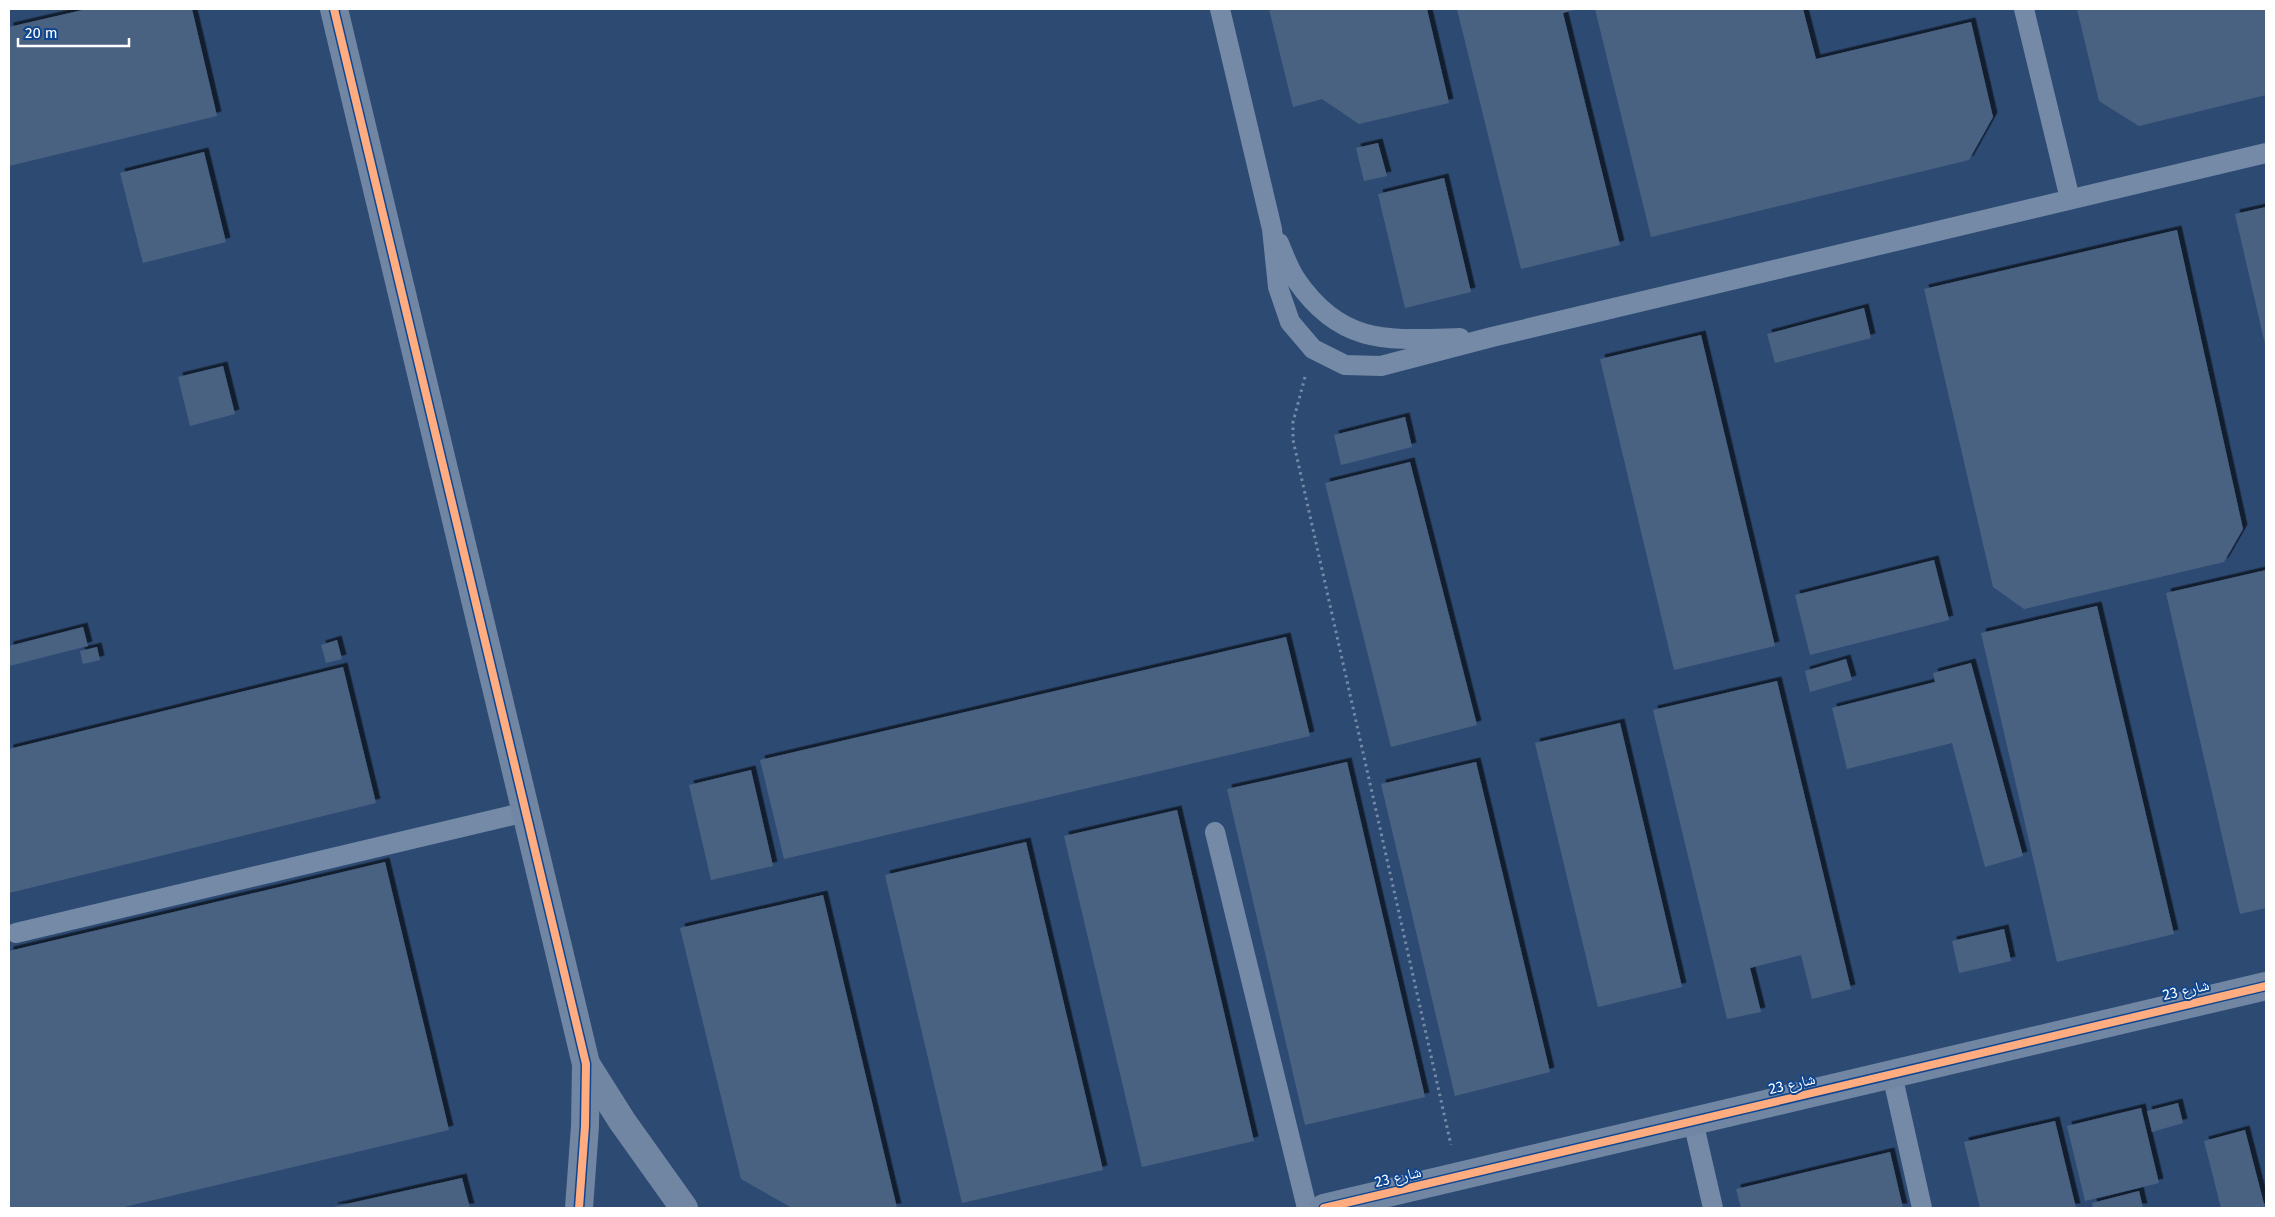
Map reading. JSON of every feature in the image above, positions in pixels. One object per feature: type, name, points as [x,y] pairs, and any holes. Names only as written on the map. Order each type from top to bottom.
[{"type":"street","points":[[334,9],[586,1064],[585,1126],[579,1208]]},
{"type":"street","name":"شارع 23","points":[[1324,1208],[2266,986]]},
{"type":"street","points":[[586,1064],[622,1121],[684,1208]]},
{"type":"lane","points":[[1220,9],[1272,229],[1278,287],[1290,322],[1313,350],[1345,364],[1381,366],[1492,337],[2266,154]]},
{"type":"lane","points":[[2024,9],[2070,200]]},
{"type":"lane","points":[[1272,229],[1296,279],[1316,306],[1344,326],[1376,338],[1492,337]]},
{"type":"lane","points":[[16,933],[526,812]]},
{"type":"lane","points":[[1214,832],[1307,1208]]},
{"type":"lane","points":[[1892,1074],[1922,1208]]},
{"type":"lane","points":[[1693,1121],[1713,1208]]},
{"type":"path","points":[[1313,350],[1295,413],[1294,440],[1458,1177]]},
{"type":"building","points":[[87,9],[192,9],[217,116],[9,166],[9,27]]},
{"type":"building","points":[[1269,9],[1427,9],[1449,103],[1359,124],[1322,99],[1293,107]]},
{"type":"building","points":[[1457,9],[1577,9],[1563,13],[1620,245],[1521,269]]},
{"type":"building","points":[[1595,9],[1803,9],[1816,59],[1971,22],[1993,117],[1969,160],[1651,237]]},
{"type":"building","points":[[2077,9],[2266,9],[2266,95],[2139,126],[2099,101]]},
{"type":"building","points":[[1378,143],[1387,176],[1364,181],[1356,148]]},
{"type":"building","points":[[204,152],[226,242],[143,263],[120,173]]},
{"type":"building","points":[[1444,178],[1471,292],[1405,308],[1378,194]]},
{"type":"building","points":[[2266,207],[2266,343],[2265,344],[2235,214]]},
{"type":"building","points":[[2177,230],[2243,529],[2224,562],[2024,609],[1993,587],[1924,289]]},
{"type":"building","points":[[1864,308],[1871,338],[1775,363],[1767,334]]},
{"type":"building","points":[[1701,335],[1775,646],[1674,670],[1600,359]]},
{"type":"building","points":[[223,366],[235,414],[190,426],[178,377]]},
{"type":"building","points":[[1405,417],[1412,447],[1341,465],[1334,435]]},
{"type":"building","points":[[1410,462],[1477,725],[1391,747],[1325,483]]},
{"type":"building","points":[[1934,560],[1949,620],[1810,655],[1795,595]]},
{"type":"building","points":[[2266,570],[2266,908],[2240,914],[2166,593]]},
{"type":"building","points":[[2097,606],[2174,934],[2057,962],[1981,633]]},
{"type":"building","points":[[83,627],[88,646],[9,666],[9,646]]},
{"type":"building","points":[[1286,637],[1310,736],[784,859],[760,760]]},
{"type":"building","points":[[337,640],[342,659],[326,663],[321,645]]},
{"type":"building","points":[[97,647],[100,660],[83,664],[80,651]]},
{"type":"building","points":[[1846,659],[1852,680],[1810,692],[1805,671]]},
{"type":"building","points":[[1971,663],[2023,856],[1985,867],[1952,743],[1847,769],[1832,708],[1935,682],[1933,673]]},
{"type":"building","points":[[343,667],[376,803],[9,893],[9,749]]},
{"type":"building","points":[[1777,681],[1851,989],[1812,999],[1801,955],[1750,968],[1761,1012],[1727,1019],[1653,710]]},
{"type":"building","points":[[1620,723],[1682,987],[1598,1007],[1535,743]]},
{"type":"building","points":[[1347,762],[1425,1097],[1305,1125],[1227,789]]},
{"type":"building","points":[[1476,762],[1550,1072],[1455,1096],[1381,784]]},
{"type":"building","points":[[751,770],[773,866],[711,880],[689,785]]},
{"type":"building","points":[[1177,810],[1254,1141],[1142,1167],[1064,836]]},
{"type":"building","points":[[1026,842],[1103,1170],[962,1203],[885,875]]},
{"type":"building","points":[[385,862],[449,1130],[120,1208],[9,1208],[9,951]]},
{"type":"building","points":[[823,895],[897,1208],[792,1208],[741,1179],[680,928]]},
{"type":"building","points":[[2004,929],[2011,961],[1959,973],[1952,941]]},
{"type":"building","points":[[2178,1103],[2183,1123],[2152,1132],[2147,1111]]},
{"type":"building","points":[[2141,1108],[2159,1183],[2085,1201],[2067,1126]]},
{"type":"building","points":[[2055,1121],[2076,1208],[1980,1208],[1964,1142]]},
{"type":"building","points":[[2245,1130],[2265,1208],[2221,1208],[2204,1141]]},
{"type":"building","points":[[1890,1152],[1903,1208],[1741,1208],[1736,1189]]},
{"type":"building","points":[[462,1178],[470,1208],[333,1208],[333,1207]]},
{"type":"building","points":[[2139,1191],[2143,1208],[2093,1208],[2092,1203]]},
{"type":"cycle path","points":[[334,9],[586,1064],[585,1126],[579,1208]]},
{"type":"cycle path","points":[[1324,1208],[2266,986]]}]
